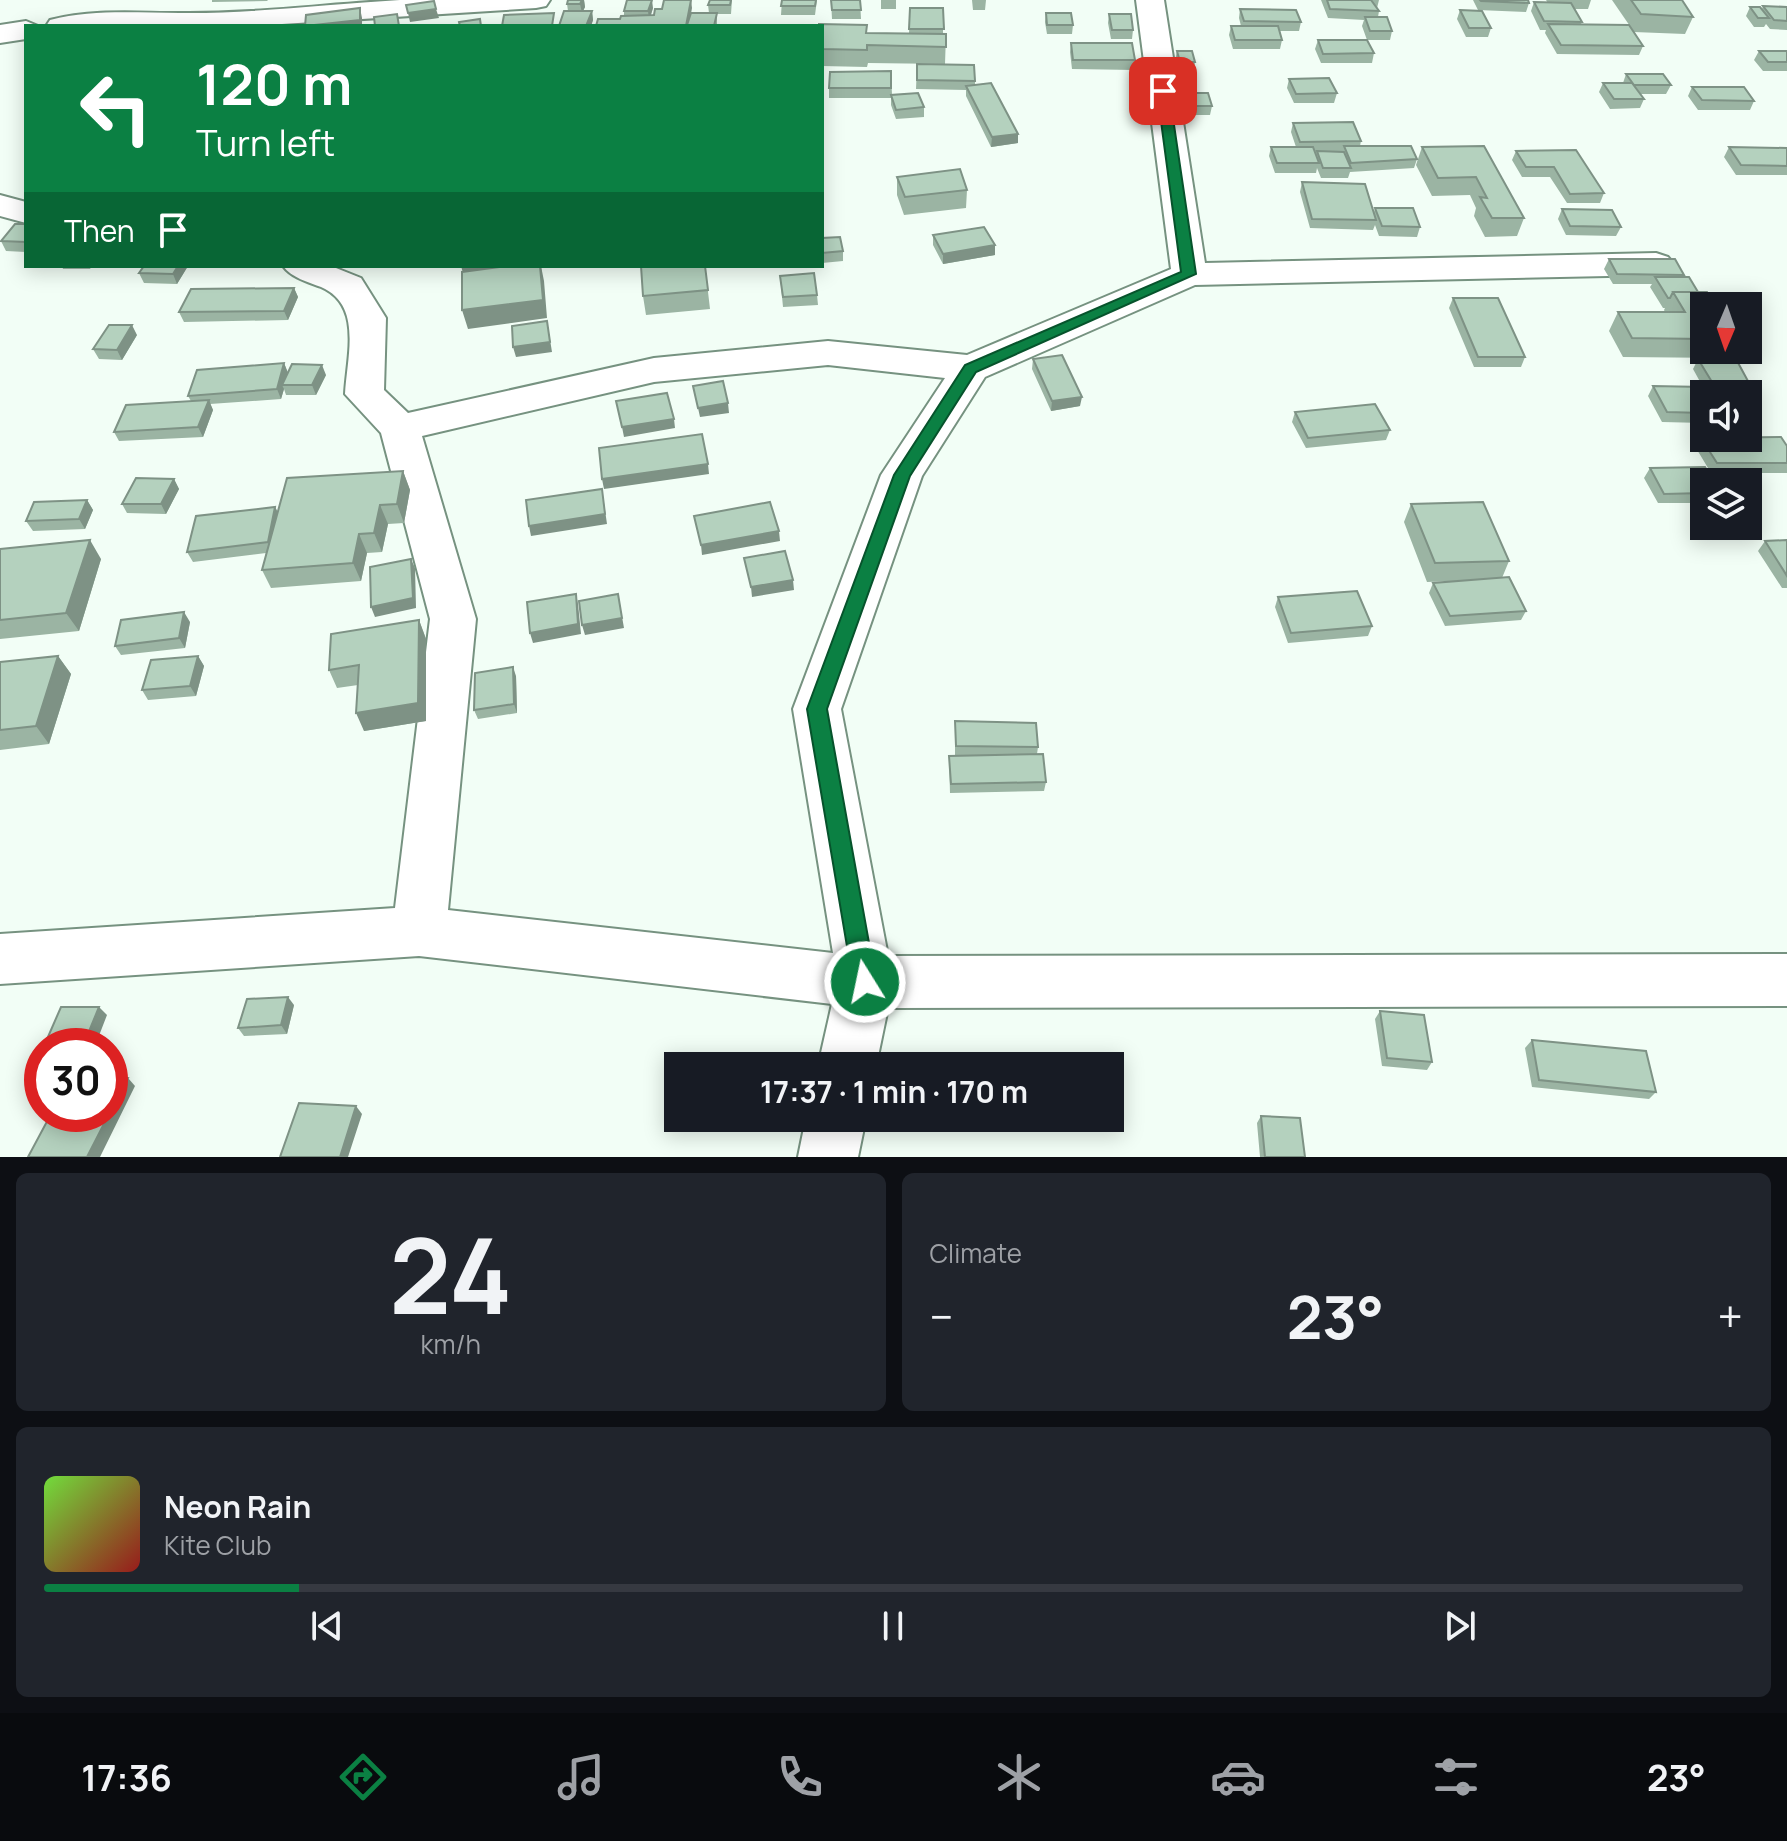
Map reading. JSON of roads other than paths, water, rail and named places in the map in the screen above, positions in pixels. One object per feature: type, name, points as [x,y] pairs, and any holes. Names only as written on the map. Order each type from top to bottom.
[{"type":"street","points":[[145,0],[181,24]]},
{"type":"street","points":[[75,24],[111,19],[181,24],[472,1],[536,0]]},
{"type":"street","points":[[1150,0],[1189,274]]},
{"type":"street","points":[[0,34],[24,30]]},
{"type":"street","points":[[0,205],[24,212]]},
{"type":"street","points":[[400,428],[654,370],[828,353],[971,368],[1189,274],[1656,264]]},
{"type":"street","points":[[306,268],[348,286],[368,318],[364,394],[400,428],[453,619],[419,931]]},
{"type":"street","points":[[850,1052],[865,982],[817,709],[902,475],[971,368]]},
{"type":"street","points":[[0,959],[419,931],[865,982],[1787,980]]},
{"type":"street","points":[[828,1157],[833,1132]]}]
